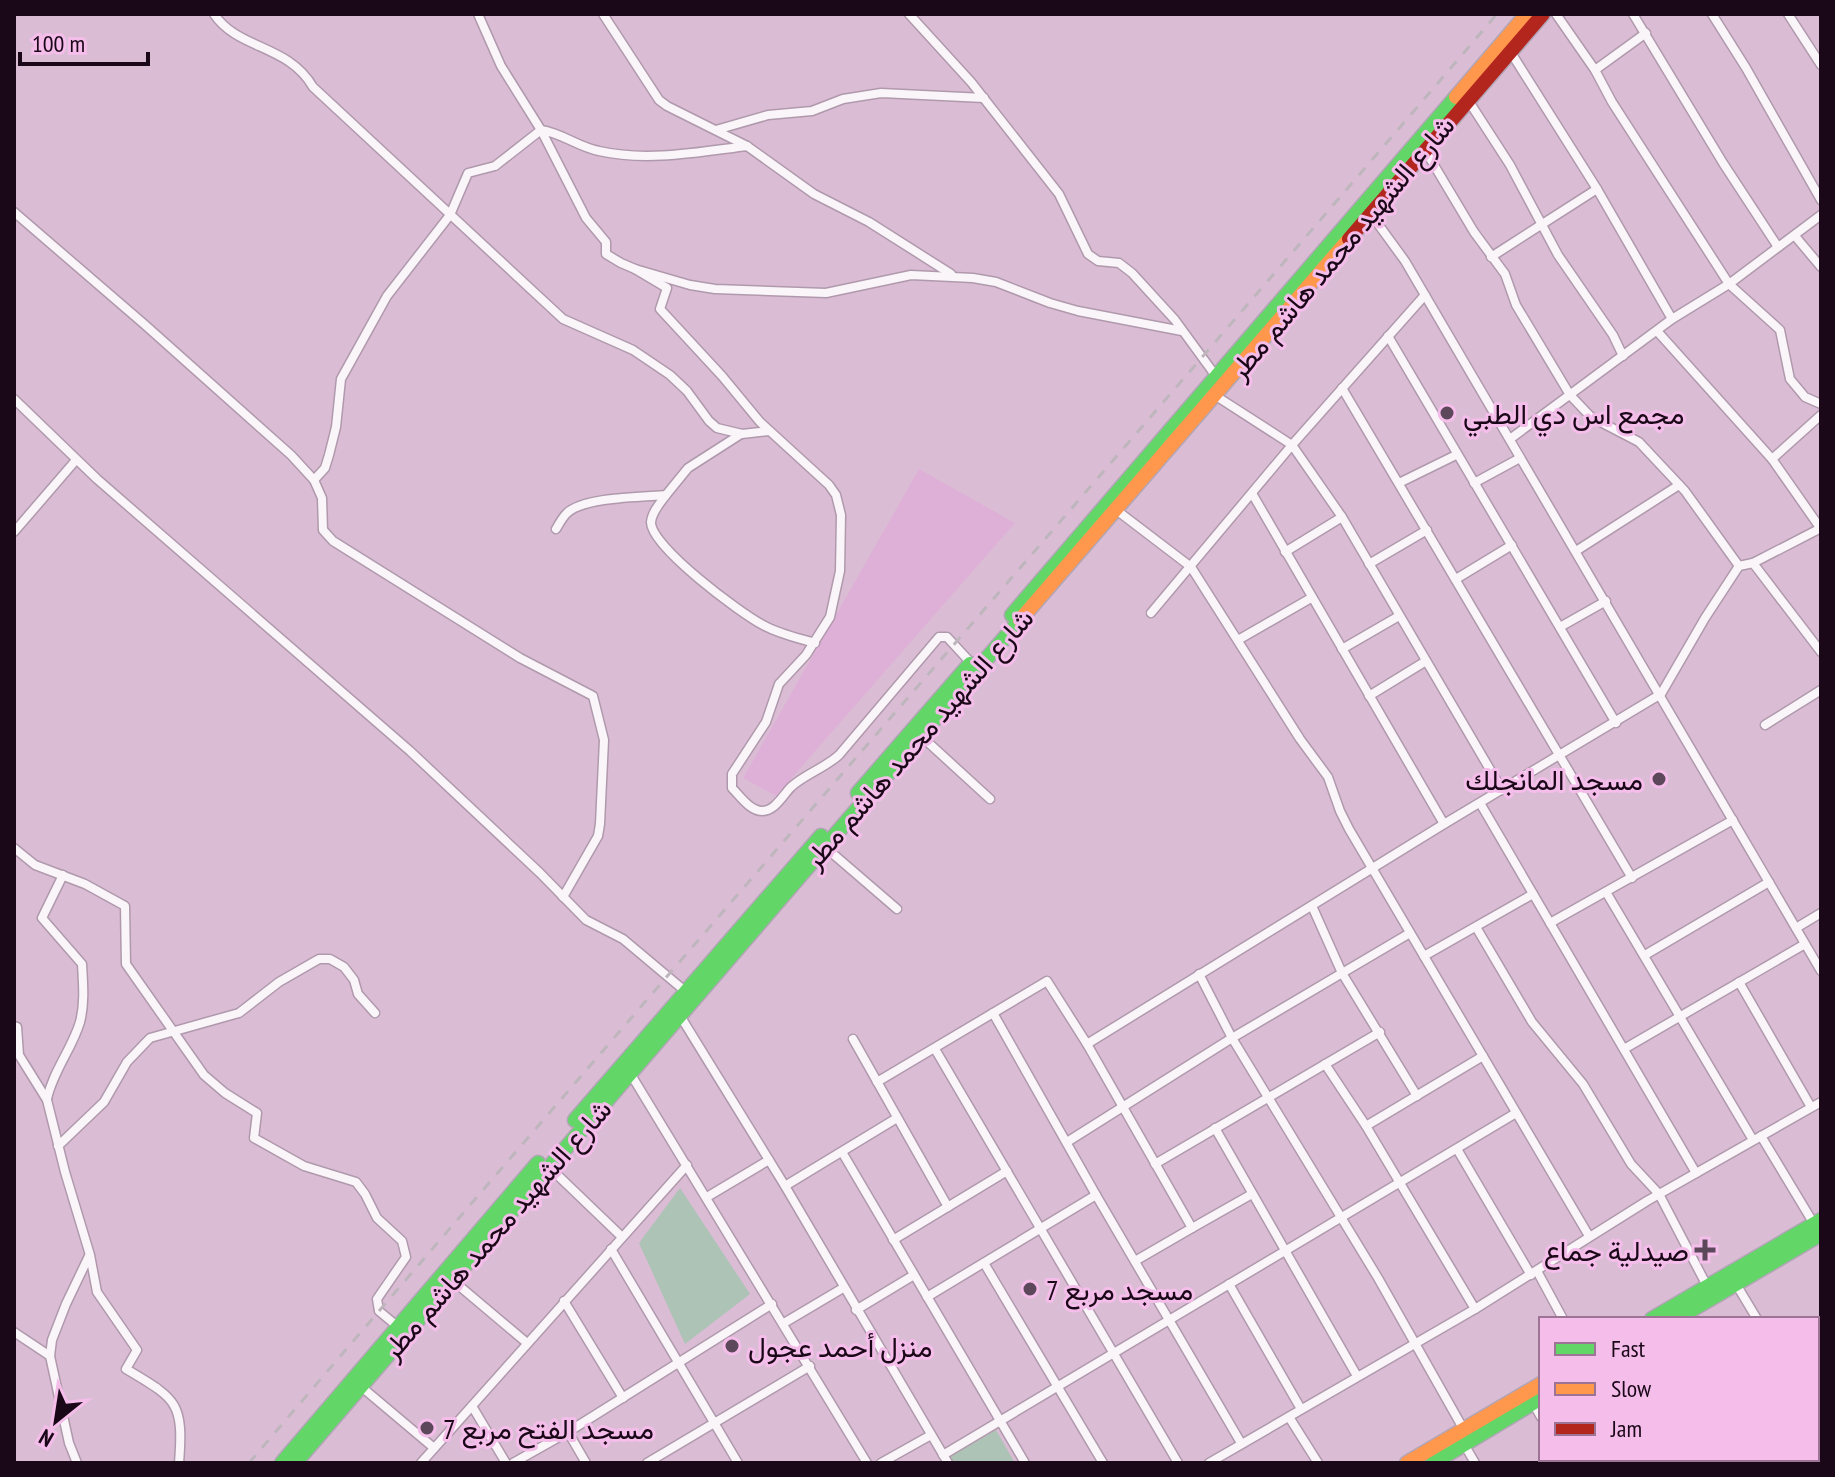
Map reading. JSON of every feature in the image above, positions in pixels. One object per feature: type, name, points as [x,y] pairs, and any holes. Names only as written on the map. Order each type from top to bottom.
[{"type":"main road","name":"شارع الشهيد محمد هاشم مطر","points":[[282,1463],[451,1279],[825,847],[1115,509],[1527,14]]},
{"type":"main road","name":"شارع الشهيد محمد هاشم مطر","points":[[295,1463],[398,1327],[685,991],[1543,14]]},
{"type":"main road","points":[[1679,1317],[1736,1284],[1819,1226]]},
{"type":"main road","points":[[1655,1317],[1819,1226]]},
{"type":"main road","points":[[1433,1463],[1464,1437],[1539,1385]]},
{"type":"main road","points":[[1407,1463],[1537,1401]]},
{"type":"street","points":[[214,14],[225,27],[299,67],[313,87],[556,313],[571,323],[633,350],[678,381],[717,428],[742,434],[769,431]]},
{"type":"street","points":[[478,14],[501,66],[541,130],[586,218],[606,242],[606,254],[667,288],[660,309],[769,431],[829,485],[840,505],[842,535],[836,598],[830,617],[815,643],[779,684],[766,722],[732,774],[732,788],[757,810],[773,808],[793,785],[839,755],[939,637],[947,637],[971,663]]},
{"type":"street","points":[[603,14],[659,100],[747,146],[814,194],[876,226],[956,277]]},
{"type":"street","points":[[909,14],[984,98],[1059,194],[1088,254],[1098,261],[1119,263],[1132,273],[1157,298],[1218,386],[1292,445],[1342,517],[1502,790]]},
{"type":"street","points":[[1556,14],[1595,70],[1612,102],[1729,284],[1780,330],[1790,379],[1805,397],[1821,404]]},
{"type":"street","points":[[1633,14],[1778,247]]},
{"type":"street","points":[[1712,14],[1821,200]]},
{"type":"street","points":[[1788,14],[1821,65]]},
{"type":"street","points":[[1595,70],[1646,33]]},
{"type":"street","points":[[1810,48],[1821,44]]},
{"type":"street","points":[[1510,51],[1597,189],[1672,319]]},
{"type":"street","points":[[715,130],[768,115],[812,111],[843,99],[881,93],[984,98]]},
{"type":"street","points":[[1468,100],[1510,165],[1540,224],[1613,335],[1623,356]]},
{"type":"street","points":[[314,480],[325,468],[333,441],[341,379],[387,296],[450,215],[468,173],[495,166],[541,130],[555,132],[597,151],[613,153],[692,154],[747,146]]},
{"type":"street","points":[[1425,150],[1491,257],[1505,274],[1516,305],[1570,395],[1591,417],[1639,442],[1679,485],[1739,566]]},
{"type":"street","points":[[1491,257],[1597,189]]},
{"type":"street","points":[[14,212],[291,455],[314,480],[322,498],[323,530],[342,548],[520,658],[593,696],[604,740],[599,830],[563,897]]},
{"type":"street","points":[[1370,213],[1425,295],[1821,971]]},
{"type":"street","points":[[1510,439],[1672,319],[1729,284],[1821,215]]},
{"type":"street","points":[[1795,236],[1821,267]]},
{"type":"street","points":[[635,269],[715,289],[809,293],[845,291],[911,275],[956,277],[996,282],[1078,311],[1182,331]]},
{"type":"street","points":[[1151,613],[1292,445],[1425,295]]},
{"type":"street","points":[[1087,1044],[1661,694],[1739,566],[1753,563],[1821,528],[1772,459],[1657,331]]},
{"type":"street","points":[[1388,336],[1616,723]]},
{"type":"street","points":[[1342,388],[1632,878]]},
{"type":"street","points":[[14,399],[76,460],[410,751],[586,920],[623,939],[685,991]]},
{"type":"street","points":[[1772,459],[1821,415]]},
{"type":"street","points":[[742,434],[688,468],[666,495],[651,522],[653,531],[665,548],[750,618],[776,631],[815,643]]},
{"type":"street","points":[[1399,483],[1456,455]]},
{"type":"street","points":[[1474,483],[1520,458]]},
{"type":"street","points":[[14,532],[76,460]]},
{"type":"street","points":[[1576,551],[1679,485]]},
{"type":"street","points":[[556,529],[568,512],[576,508],[615,499],[666,495]]},
{"type":"street","points":[[1253,495],[1444,824]]},
{"type":"street","points":[[1115,509],[1191,567],[1300,739],[1320,763],[1340,811],[1589,1236]]},
{"type":"street","points":[[1285,552],[1342,517]]},
{"type":"street","points":[[1369,564],[1427,530]]},
{"type":"street","points":[[1456,579],[1512,545]]},
{"type":"street","points":[[1753,563],[1821,652]]},
{"type":"street","points":[[1238,640],[1311,598]]},
{"type":"street","points":[[1560,627],[1606,601]]},
{"type":"street","points":[[1342,649],[1399,616]]},
{"type":"street","points":[[1369,696],[1426,661]]},
{"type":"street","points":[[1765,725],[1821,690]]},
{"type":"street","points":[[920,735],[990,799]]},
{"type":"street","points":[[1480,803],[1696,1173]]},
{"type":"street","points":[[1550,923],[1733,820]]},
{"type":"street","points":[[825,847],[897,909]]},
{"type":"street","points":[[14,848],[35,865],[85,884],[125,906],[126,964],[204,1075],[257,1113],[254,1138],[304,1166],[351,1178],[361,1186],[377,1218],[402,1241],[406,1250],[406,1257],[377,1299],[379,1311],[398,1327]]},
{"type":"street","points":[[47,1100],[55,1071],[82,1012],[82,964],[42,918],[63,875]]},
{"type":"street","points":[[1645,955],[1769,882]]},
{"type":"street","points":[[1606,892],[1757,1138],[1819,1226]]},
{"type":"street","points":[[1424,956],[1533,894]]},
{"type":"street","points":[[1312,906],[1342,973],[1417,1096]]},
{"type":"street","points":[[1796,928],[1821,913]]},
{"type":"street","points":[[1476,927],[1532,1022],[1583,1084],[1631,1164],[1659,1194],[1707,1286]]},
{"type":"street","points":[[1067,1142],[1232,1038],[1410,933]]},
{"type":"street","points":[[1624,1049],[1805,944]]},
{"type":"street","points":[[58,1146],[104,1102],[140,1045],[158,1034],[239,1013],[279,982],[319,959],[330,959],[344,967],[354,980],[358,994],[375,1013]]},
{"type":"street","points":[[1199,974],[1232,1038],[1416,1343],[1475,1463]]},
{"type":"street","points":[[877,1082],[1047,981],[1087,1044],[1192,1228]]},
{"type":"street","points":[[1739,982],[1811,1107]]},
{"type":"street","points":[[993,1013],[1241,1443]]},
{"type":"street","points":[[679,1014],[785,1186],[945,1459],[1169,1319],[1516,1113]]},
{"type":"street","points":[[14,1026],[17,1027],[19,1055],[47,1100],[90,1255],[97,1292],[137,1350],[126,1369],[170,1397],[176,1409],[181,1435],[179,1463]]},
{"type":"street","points":[[1155,1164],[1380,1032]]},
{"type":"street","points":[[853,1039],[948,1207]]},
{"type":"street","points":[[935,1049],[1178,1463]]},
{"type":"street","points":[[1366,1126],[1483,1056]]},
{"type":"street","points":[[1325,1064],[1366,1126],[1475,1309]]},
{"type":"street","points":[[630,1073],[810,1366],[874,1463],[931,1435]]},
{"type":"street","points":[[1209,1463],[1475,1309],[1659,1194],[1821,1102]]},
{"type":"street","points":[[785,1186],[897,1118]]},
{"type":"street","points":[[1215,1128],[1357,1376]]},
{"type":"street","points":[[1457,1149],[1562,1317]]},
{"type":"street","points":[[842,1152],[1025,1463]]},
{"type":"street","points":[[707,1197],[769,1160]]},
{"type":"street","points":[[421,1463],[687,1165]]},
{"type":"street","points":[[548,1166],[622,1237]]},
{"type":"street","points":[[893,1240],[1007,1171]]},
{"type":"street","points":[[1135,1261],[1252,1194]]},
{"type":"street","points":[[927,1297],[1096,1195]]},
{"type":"street","points":[[611,1249],[738,1463]]},
{"type":"street","points":[[77,1463],[69,1443],[50,1356],[52,1340],[66,1304],[90,1255]]},
{"type":"street","points":[[984,1263],[1103,1463]]},
{"type":"street","points":[[856,1310],[914,1275]]},
{"type":"street","points":[[451,1279],[527,1343]]},
{"type":"street","points":[[1229,1284],[1301,1409]]},
{"type":"street","points":[[1736,1284],[1756,1317]]},
{"type":"street","points":[[784,1323],[843,1288]]},
{"type":"street","points":[[564,1301],[623,1398]]},
{"type":"street","points":[[513,1463],[680,1364],[772,1304]]},
{"type":"street","points":[[14,1332],[50,1356]]},
{"type":"street","points":[[647,1463],[660,1460],[810,1366]]},
{"type":"street","points":[[356,1382],[434,1448]]},
{"type":"street","points":[[472,1406],[506,1463]]},
{"type":"street","points":[[1289,1417],[1318,1463]]},
{"type":"street","points":[[568,1432],[586,1463]]},
{"type":"shaded area","points":[[919,469],[1015,523],[776,796],[743,778]]},
{"type":"green space","points":[[680,1188],[750,1294],[685,1344],[639,1243]]},
{"type":"green space","points":[[996,1430],[1015,1463],[952,1463],[949,1457]]},
{"type":"railway","points":[[249,1463],[1497,14]]},
{"type":"traffic: fast","points":[[1012,615],[1456,97]]},
{"type":"traffic: fast","points":[[295,1463],[1020,620]]},
{"type":"traffic: fast","points":[[858,793],[970,664]]},
{"type":"traffic: fast","points":[[575,1120],[821,836]]},
{"type":"traffic: fast","points":[[282,1463],[538,1163]]},
{"type":"traffic: fast","points":[[1655,1317],[1821,1220]]},
{"type":"traffic: fast","points":[[1679,1317],[1821,1234]]},
{"type":"traffic: fast","points":[[1433,1463],[1539,1399]]},
{"type":"traffic: slow","points":[[1456,97],[1527,14]]},
{"type":"traffic: slow","points":[[1020,620],[1349,239]]},
{"type":"traffic: slow","points":[[1407,1463],[1539,1385]]},
{"type":"traffic: jam","points":[[1349,239],[1543,14]]},
{"type":"place","name":"مجمع اس دي الطبي","points":[[1447,413]]},
{"type":"place","name":"مسجد المانجلك","points":[[1659,779]]},
{"type":"place","name":"صيدلية جماع","points":[[1705,1250]]},
{"type":"place","name":"مسجد مربع 7","points":[[1030,1289]]},
{"type":"place","name":"منزل أحمد عجول","points":[[732,1346]]},
{"type":"place","name":"مسجد الفتح مربع 7","points":[[427,1428]]}]
